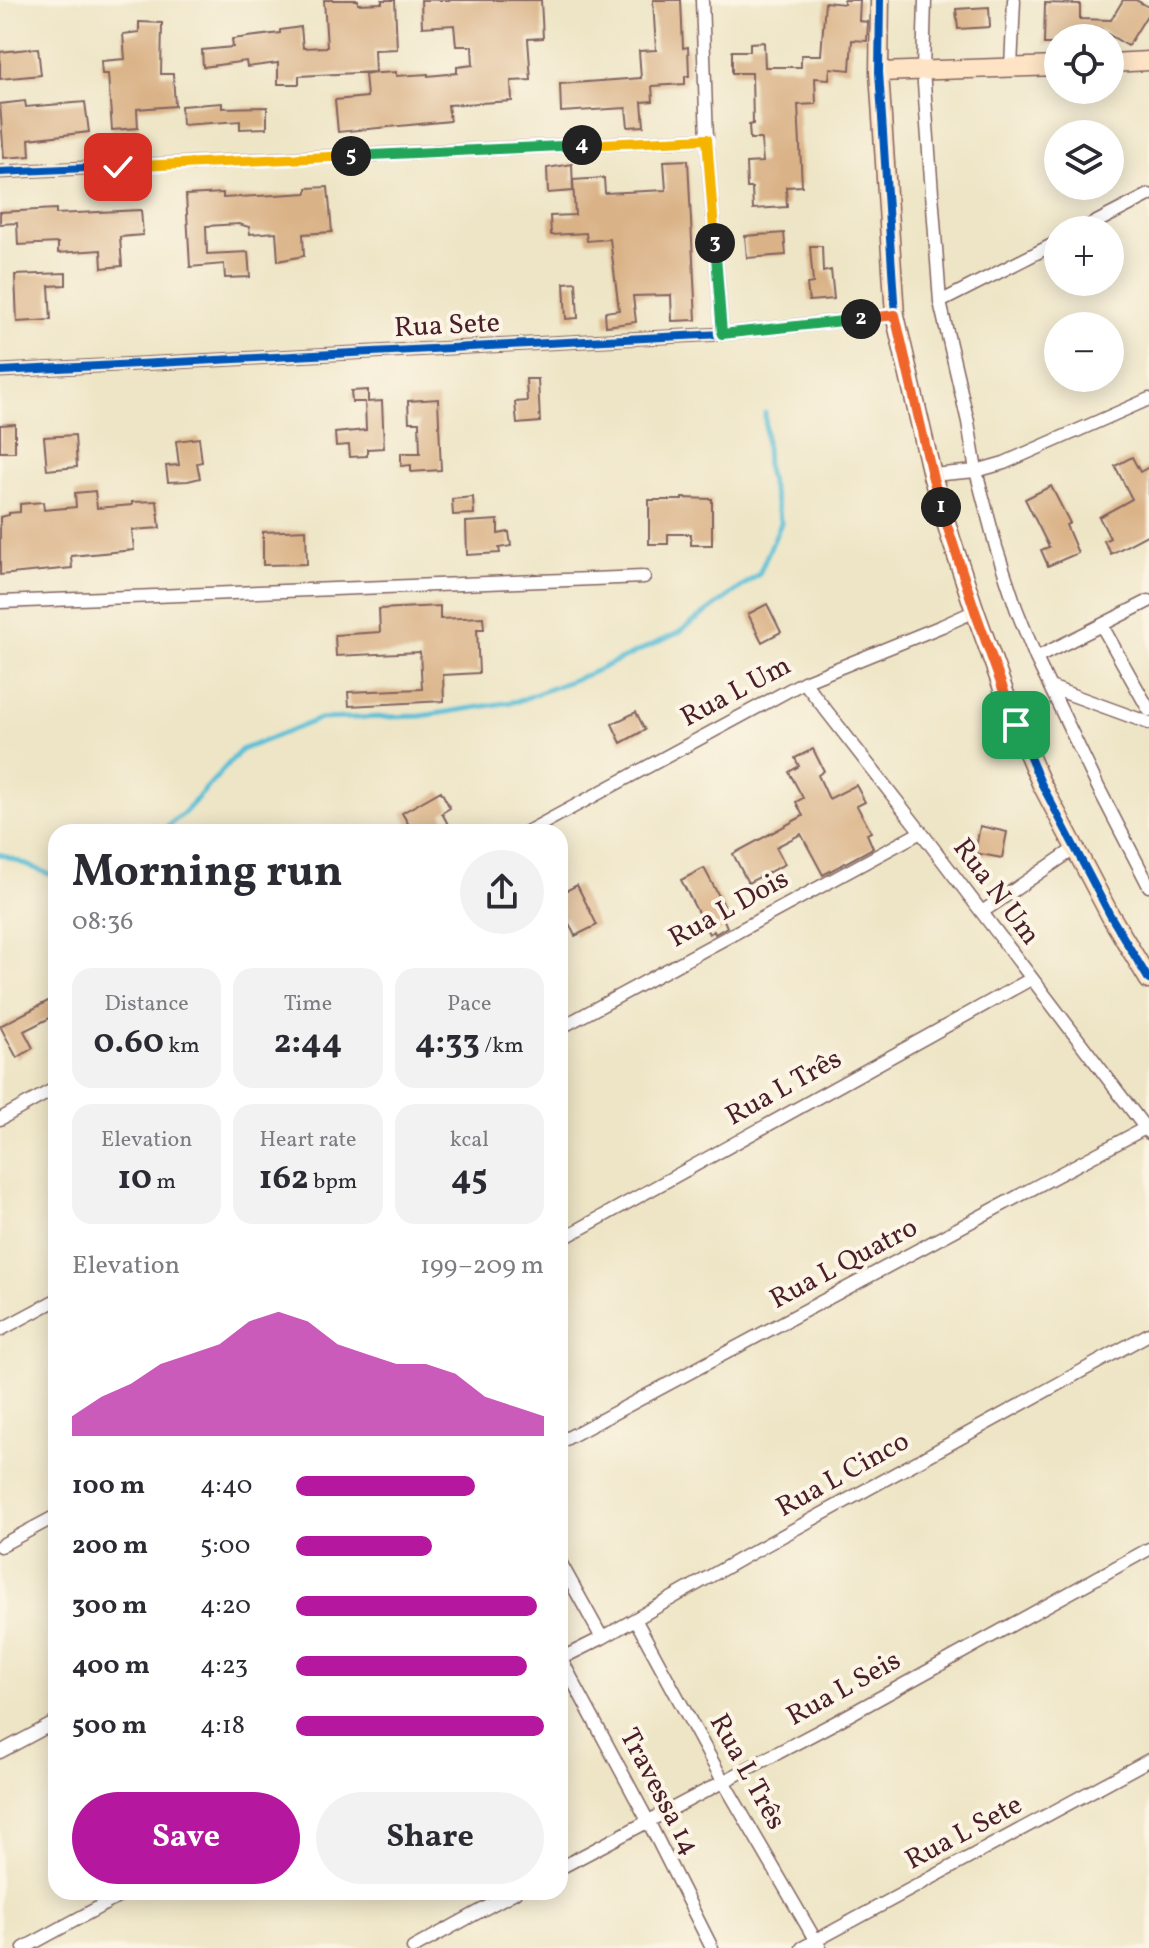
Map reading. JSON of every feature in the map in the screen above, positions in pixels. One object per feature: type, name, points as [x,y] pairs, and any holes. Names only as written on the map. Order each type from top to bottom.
[{"type":"street","points":[[702,0],[707,139],[722,334]]},
{"type":"street","points":[[880,0],[879,72],[895,315],[932,475],[975,611],[1016,725],[1074,849],[1129,950],[1149,980]]},
{"type":"street","points":[[925,0],[923,70],[940,302],[976,471],[996,547],[1036,658],[1149,886]]},
{"type":"street","points":[[1011,68],[1014,0]]},
{"type":"street","points":[[1124,62],[1149,61]]},
{"type":"street","points":[[879,72],[1044,67]]},
{"type":"street","points":[[0,172],[707,139]]},
{"type":"street","points":[[1108,216],[1149,195]]},
{"type":"street","points":[[940,302],[1044,249]]},
{"type":"street","name":"Rua Sete","points":[[0,371],[722,334],[895,315]]},
{"type":"street","points":[[932,475],[976,471],[1020,457],[1149,399]]},
{"type":"street","points":[[0,602],[644,577]]},
{"type":"street","points":[[1036,658],[1149,601]]},
{"type":"street","name":"Rua L Um","points":[[542,824],[804,682],[975,611]]},
{"type":"street","points":[[1102,626],[1149,710]]},
{"type":"street","name":"Rua N Um","points":[[804,682],[1148,1129]]},
{"type":"street","points":[[1050,687],[1149,723]]},
{"type":"street","name":"Rua L Dois","points":[[568,1024],[921,832]]},
{"type":"street","points":[[982,912],[1074,849]]},
{"type":"street","name":"Rua L Três","points":[[568,1236],[1031,979]]},
{"type":"street","points":[[0,1118],[48,1092]]},
{"type":"street","name":"Rua L Quatro","points":[[568,1438],[1148,1129]]},
{"type":"street","points":[[0,1330],[48,1304]]},
{"type":"street","name":"Rua L Cinco","points":[[568,1655],[1149,1334]]},
{"type":"street","points":[[0,1546],[48,1520]]},
{"type":"street","name":"Rua L Seis","points":[[568,1864],[836,1722],[1149,1549]]},
{"type":"street","points":[[568,1576],[602,1638]]},
{"type":"street","name":"Rua L Três","points":[[635,1619],[723,1781],[818,1944]]},
{"type":"street","name":"Travessa 14","points":[[568,1674],[712,1948]]},
{"type":"street","points":[[0,1752],[48,1726]]},
{"type":"street","name":"Rua L Sete","points":[[802,1948],[818,1944],[1149,1760]]},
{"type":"street","points":[[24,1948],[112,1900]]},
{"type":"street","points":[[413,1948],[500,1900]]},
{"type":"building","points":[[324,0],[358,0],[358,4],[395,0],[397,49],[374,50],[375,72],[299,76],[299,84],[278,84],[278,63],[247,67],[246,61],[203,67],[202,50],[233,47],[232,39],[280,33],[280,30],[301,27],[303,48],[327,47]]},
{"type":"building","points":[[421,0],[541,0],[543,38],[528,39],[531,80],[511,81],[512,101],[448,105],[450,121],[338,132],[335,100],[367,97],[365,74],[396,72],[396,76],[428,76],[457,73],[457,67],[473,65],[472,46],[456,46],[454,25],[422,27]]},
{"type":"building","points":[[653,0],[681,0],[683,48],[688,47],[689,76],[685,76],[685,84],[652,86],[653,101],[642,102],[644,126],[628,127],[626,108],[561,112],[560,84],[641,78],[639,51],[656,50]]},
{"type":"building","points":[[844,0],[860,0],[859,21],[868,22],[867,41],[852,40],[850,70],[830,68],[829,79],[815,78],[816,104],[798,105],[802,186],[786,187],[787,207],[753,209],[752,188],[747,188],[746,163],[763,162],[761,139],[750,139],[749,125],[753,124],[752,73],[732,73],[732,51],[750,51],[750,43],[764,42],[765,67],[801,67],[801,55],[821,55],[825,2],[844,4]]},
{"type":"building","points":[[1123,0],[1136,0],[1149,7],[1128,46],[1124,44],[1124,24],[1044,24],[1045,3],[1080,4],[1080,19],[1111,20]]},
{"type":"building","points":[[989,7],[990,27],[958,29],[956,9]]},
{"type":"building","points":[[139,22],[162,23],[161,74],[173,74],[175,106],[137,109],[138,128],[112,130],[108,74],[102,74],[101,61],[125,59],[123,34],[139,32]]},
{"type":"building","points":[[38,48],[41,75],[0,79],[0,52]]},
{"type":"building","points":[[25,101],[26,107],[85,102],[89,132],[29,139],[30,156],[4,158],[0,104]]},
{"type":"building","points":[[222,103],[222,108],[267,107],[267,128],[240,129],[240,121],[182,125],[181,106]]},
{"type":"building","points":[[688,160],[696,320],[672,321],[671,295],[633,296],[636,322],[606,326],[605,312],[619,310],[610,239],[587,241],[586,233],[551,235],[550,216],[575,215],[573,180],[604,178],[605,193],[666,190],[664,161]]},
{"type":"building","points":[[572,164],[573,191],[548,193],[547,168]]},
{"type":"building","points":[[328,187],[332,232],[303,234],[304,256],[278,261],[276,232],[250,234],[249,227],[239,224],[206,226],[207,254],[248,252],[250,277],[225,278],[224,264],[190,267],[186,195],[223,193],[223,198],[307,193],[307,188]]},
{"type":"building","points":[[56,209],[56,214],[141,210],[143,235],[120,237],[122,266],[102,268],[101,250],[58,253],[58,243],[18,245],[17,223],[0,224],[0,212]]},
{"type":"building","points":[[784,233],[786,255],[747,258],[745,236]]},
{"type":"building","points":[[810,246],[822,246],[823,272],[831,270],[834,299],[809,301],[807,284],[813,283]]},
{"type":"building","points":[[66,273],[66,285],[49,286],[51,320],[17,322],[15,275]]},
{"type":"building","points":[[576,282],[578,318],[566,319],[564,283]]},
{"type":"building","points":[[526,379],[538,379],[540,422],[517,424],[515,402],[527,401]]},
{"type":"building","points":[[368,390],[368,402],[382,401],[384,448],[367,449],[367,456],[350,457],[349,445],[336,446],[335,433],[366,430],[365,402],[352,402],[351,391]]},
{"type":"building","points":[[438,399],[441,470],[411,472],[411,465],[401,466],[401,453],[420,453],[419,422],[409,422],[408,401]]},
{"type":"building","points":[[15,424],[15,452],[0,452],[0,425]]},
{"type":"building","points":[[75,435],[77,467],[47,470],[44,437]]},
{"type":"building","points":[[199,438],[202,462],[197,463],[200,478],[168,482],[166,466],[179,465],[176,441]]},
{"type":"building","points":[[1132,457],[1140,472],[1149,467],[1149,534],[1111,554],[1104,541],[1110,538],[1099,517],[1132,499],[1115,466]]},
{"type":"building","points":[[1051,486],[1070,523],[1066,525],[1078,553],[1048,566],[1041,550],[1049,547],[1025,499]]},
{"type":"building","points":[[95,491],[97,508],[157,501],[160,528],[132,530],[134,550],[71,556],[72,568],[0,575],[0,517],[20,512],[20,504],[43,502],[44,510],[76,507],[75,493]]},
{"type":"building","points":[[473,497],[474,514],[453,515],[452,499]]},
{"type":"building","points":[[712,499],[712,545],[691,545],[691,534],[668,534],[668,544],[649,544],[649,500]]},
{"type":"building","points":[[498,520],[498,534],[509,532],[511,546],[499,548],[500,553],[467,555],[466,522]]},
{"type":"building","points":[[306,530],[307,564],[263,565],[263,532]]},
{"type":"building","points":[[767,604],[781,632],[762,642],[748,614]]},
{"type":"building","points":[[440,606],[440,619],[483,617],[484,629],[477,629],[479,673],[443,675],[444,701],[349,706],[348,692],[422,689],[420,652],[336,656],[335,635],[380,632],[379,609]]},
{"type":"building","points":[[636,712],[645,730],[621,743],[612,724]]},
{"type":"building","points":[[813,749],[824,771],[818,775],[829,799],[856,785],[865,802],[857,806],[871,832],[867,834],[873,848],[823,875],[801,834],[776,847],[785,864],[748,883],[733,854],[803,816],[796,802],[803,798],[789,772],[799,766],[795,758]]},
{"type":"building","points":[[441,791],[450,808],[442,813],[448,824],[408,824],[402,813]]},
{"type":"building","points":[[980,826],[1007,832],[1002,858],[975,853]]},
{"type":"building","points":[[704,868],[729,915],[723,918],[727,927],[715,934],[714,931],[709,934],[681,880]]},
{"type":"building","points":[[577,885],[597,925],[575,936],[568,921],[568,890]]},
{"type":"building","points":[[48,1001],[48,1019],[24,1031],[33,1048],[17,1058],[0,1026]]},
{"type":"waterway","points":[[170,824],[184,813],[241,750],[319,719],[421,716],[518,701],[591,673],[678,633],[759,574],[781,523],[767,469],[765,413]]},
{"type":"waterway","points":[[0,854],[48,874]]},
{"type":"cycle path","points":[[880,0],[879,72],[895,315],[932,475],[975,611],[1016,725],[1041,783],[1110,915],[1149,980]]},
{"type":"cycle path","points":[[0,172],[707,139]]},
{"type":"cycle path","points":[[0,371],[722,334],[895,315]]},
{"type":"route","points":[[118,167],[707,139],[722,334],[895,315],[932,475],[975,611],[1016,725]]}]
